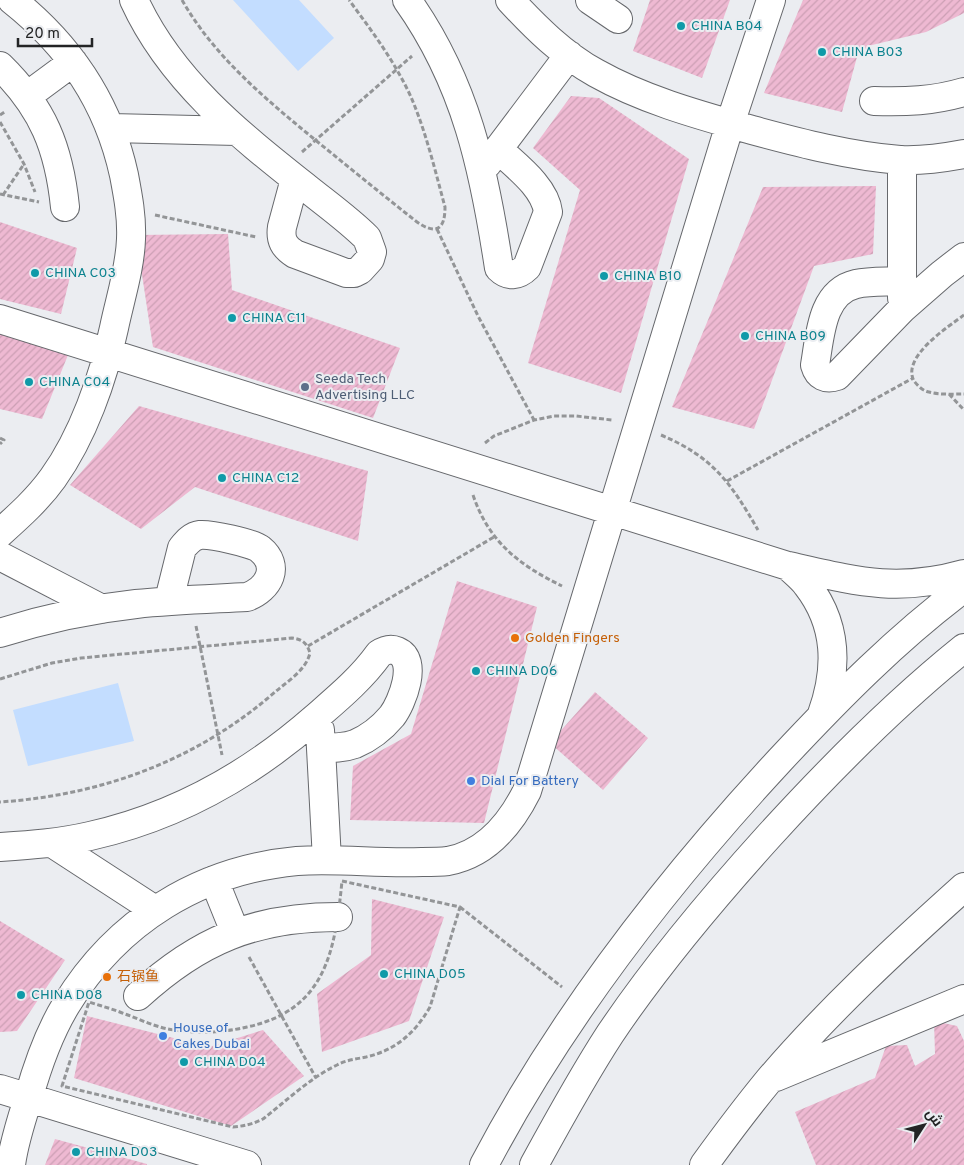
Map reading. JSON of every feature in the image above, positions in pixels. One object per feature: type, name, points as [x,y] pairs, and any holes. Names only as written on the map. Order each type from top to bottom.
[{"type":"street","points":[[0,533],[32,503],[53,478],[70,452],[84,424],[109,352],[129,260],[131,240],[130,209],[119,153],[111,128],[100,105],[73,62],[50,35],[12,0]]},
{"type":"street","points":[[134,0],[154,38],[178,72],[207,103],[237,131],[367,238],[372,252],[370,259],[360,270],[346,273],[288,250],[283,243],[281,235],[289,174]]},
{"type":"street","points":[[407,0],[448,70],[461,103],[473,136],[482,170],[499,268],[510,275],[522,272],[527,267],[548,212],[541,192],[498,149]]},
{"type":"street","points":[[510,0],[541,32],[594,72],[621,86],[681,109],[730,124],[825,148],[873,157],[902,160],[928,159],[964,154]]},
{"type":"street","points":[[590,0],[618,19]]},
{"type":"street","points":[[11,1165],[19,1128],[38,1066],[50,1035],[66,1006],[84,978],[105,953],[129,930],[155,910],[214,880],[269,865],[327,860],[392,863],[448,861],[482,847],[509,823],[527,791],[730,124],[771,0]]},
{"type":"street","points":[[482,170],[569,55]]},
{"type":"street","points":[[27,96],[73,62]]},
{"type":"street","points":[[0,66],[27,96],[40,116],[58,160],[65,207]]},
{"type":"street","points":[[874,102],[910,102],[946,98],[964,92]]},
{"type":"street","points":[[111,128],[237,131]]},
{"type":"street","points":[[902,160],[902,309]]},
{"type":"street","points":[[902,281],[854,285],[835,297],[828,306],[824,318],[815,365],[816,371],[820,375],[825,378],[836,376],[902,309],[964,256]]},
{"type":"street","points":[[0,319],[788,566],[867,583],[892,585],[917,584],[964,574]]},
{"type":"street","points":[[0,556],[102,609]]},
{"type":"street","points":[[788,566],[807,586],[822,610],[831,636],[834,663],[830,690],[821,717]]},
{"type":"street","points":[[484,1165],[506,1122],[541,1065],[616,956],[738,805],[821,717],[887,652],[964,588]]},
{"type":"street","points":[[0,633],[28,624],[102,609],[181,600]]},
{"type":"street","points":[[534,1165],[584,1075],[644,986],[738,870],[827,774],[916,689],[964,648]]},
{"type":"street","points":[[0,847],[52,843],[90,836],[152,818],[196,800],[276,751],[349,689],[379,654],[385,650],[399,651],[407,662],[408,669],[406,686],[401,701],[393,715],[382,728],[354,744],[337,748],[320,748]]},
{"type":"street","points":[[319,715],[327,860]]},
{"type":"street","points":[[52,843],[155,910]]},
{"type":"street","points":[[644,986],[652,952],[705,881],[704,870],[701,866],[691,862]]},
{"type":"street","points":[[214,880],[236,932]]},
{"type":"street","points":[[704,1165],[770,1080],[843,1002],[964,887]]},
{"type":"street","points":[[138,996],[172,966],[191,954],[236,932],[267,923],[296,918],[338,917]]},
{"type":"street","points":[[770,1080],[964,999]]},
{"type":"street","points":[[0,1089],[247,1165]]},
{"type":"path","points":[[182,0],[202,30],[255,90],[417,222],[427,228],[437,229],[445,219],[445,207],[422,124],[396,68],[373,32],[349,0]]},
{"type":"path","points":[[289,174],[316,140],[431,39]]},
{"type":"path","points":[[0,122],[24,164],[38,202]]},
{"type":"path","points":[[24,164],[2,194],[65,207]]},
{"type":"path","points":[[130,209],[283,243]]},
{"type":"path","points":[[437,229],[478,316],[534,420]]},
{"type":"path","points":[[964,315],[918,354],[912,365],[912,378],[922,389],[929,392],[964,394]]},
{"type":"path","points":[[727,482],[912,378]]},
{"type":"path","points":[[948,394],[964,410]]},
{"type":"path","points":[[0,438],[4,440],[0,444]]},
{"type":"path","points":[[308,646],[494,537]]},
{"type":"path","points":[[181,600],[199,647],[228,782]]},
{"type":"path","points":[[0,679],[52,663],[81,658],[292,638],[298,638],[308,646],[310,653],[308,661],[301,670],[264,702],[218,734],[173,760],[123,779],[61,796],[0,802]]},
{"type":"path","points":[[460,907],[430,1007],[422,1021],[411,1034],[397,1045],[381,1053],[339,1063],[316,1078],[263,1119],[252,1124],[233,1127],[62,1086],[89,1002],[126,1014],[145,1023],[187,1032],[208,1033],[230,1031],[266,1023],[294,1008],[306,998],[327,962],[338,917],[342,881],[460,907],[583,1004]]},
{"type":"path","points":[[236,932],[316,1078]]},
{"type":"shaded area","points":[[233,0],[299,0],[334,38],[298,71]]},
{"type":"shaded area","points":[[118,683],[134,741],[28,766],[13,710]]},
{"type":"building","name":"CHINA B04","points":[[650,0],[730,0],[702,78],[633,51]]},
{"type":"building","name":"CHINA B03","points":[[803,0],[964,0],[964,13],[926,32],[868,46],[857,57],[842,112],[764,93]]},
{"type":"building","name":"CHINA B10","points":[[571,96],[599,98],[689,159],[621,393],[528,363],[580,190],[533,148]]},
{"type":"building","name":"CHINA B09","points":[[876,186],[873,254],[814,266],[754,429],[672,407],[763,187]]},
{"type":"building","name":"CHINA C03","points":[[0,222],[77,248],[61,314],[0,299]]},
{"type":"building","name":"CHINA C11","points":[[228,234],[232,290],[400,348],[373,418],[153,347],[136,235]]},
{"type":"building","name":"CHINA C04","points":[[0,332],[68,355],[42,419],[0,409]]},
{"type":"building","name":"CHINA C12","points":[[139,406],[368,471],[358,541],[195,487],[141,529],[70,485]]},
{"type":"building","name":"CHINA D06","points":[[457,581],[537,607],[484,823],[350,820],[353,766],[411,734]]},
{"type":"building","points":[[595,692],[648,738],[603,790],[550,743]]},
{"type":"building","name":"CHINA D05","points":[[372,899],[444,917],[409,1021],[322,1052],[317,994],[371,955]]},
{"type":"building","name":"CHINA D08","points":[[0,921],[65,960],[17,1031],[0,1032]]},
{"type":"building","name":"CHINA D04","points":[[87,1016],[209,1047],[263,1030],[304,1076],[231,1126],[74,1078]]},
{"type":"building","points":[[934,1021],[957,1026],[964,1041],[964,1165],[816,1165],[795,1112],[875,1078],[886,1046],[907,1045],[915,1066],[935,1054]]},
{"type":"building","name":"CHINA D03","points":[[55,1139],[147,1164],[147,1165],[45,1165]]},
{"type":"place","name":"CHINA B04","points":[[681,26]]},
{"type":"place","name":"CHINA B03","points":[[822,52]]},
{"type":"place","name":"CHINA C03","points":[[35,273]]},
{"type":"place","name":"CHINA B10","points":[[604,276]]},
{"type":"place","name":"CHINA C11","points":[[232,318]]},
{"type":"place","name":"CHINA B09","points":[[745,336]]},
{"type":"place","name":"CHINA C04","points":[[29,382]]},
{"type":"place","name":"Seeda Tech Advertising LLC","points":[[305,387]]},
{"type":"place","name":"CHINA C12","points":[[222,478]]},
{"type":"place","name":"Golden Fingers","points":[[515,638]]},
{"type":"place","name":"CHINA D06","points":[[476,671]]},
{"type":"place","name":"Dial For Battery","points":[[471,781]]},
{"type":"place","name":"CHINA D05","points":[[384,974]]},
{"type":"place","name":"石锅鱼","points":[[107,977]]},
{"type":"place","name":"CHINA D08","points":[[21,995]]},
{"type":"place","name":"House of Cakes Dubai","points":[[163,1036]]},
{"type":"place","name":"CHINA D04","points":[[184,1062]]},
{"type":"place","name":"CHINA D03","points":[[76,1152]]}]
